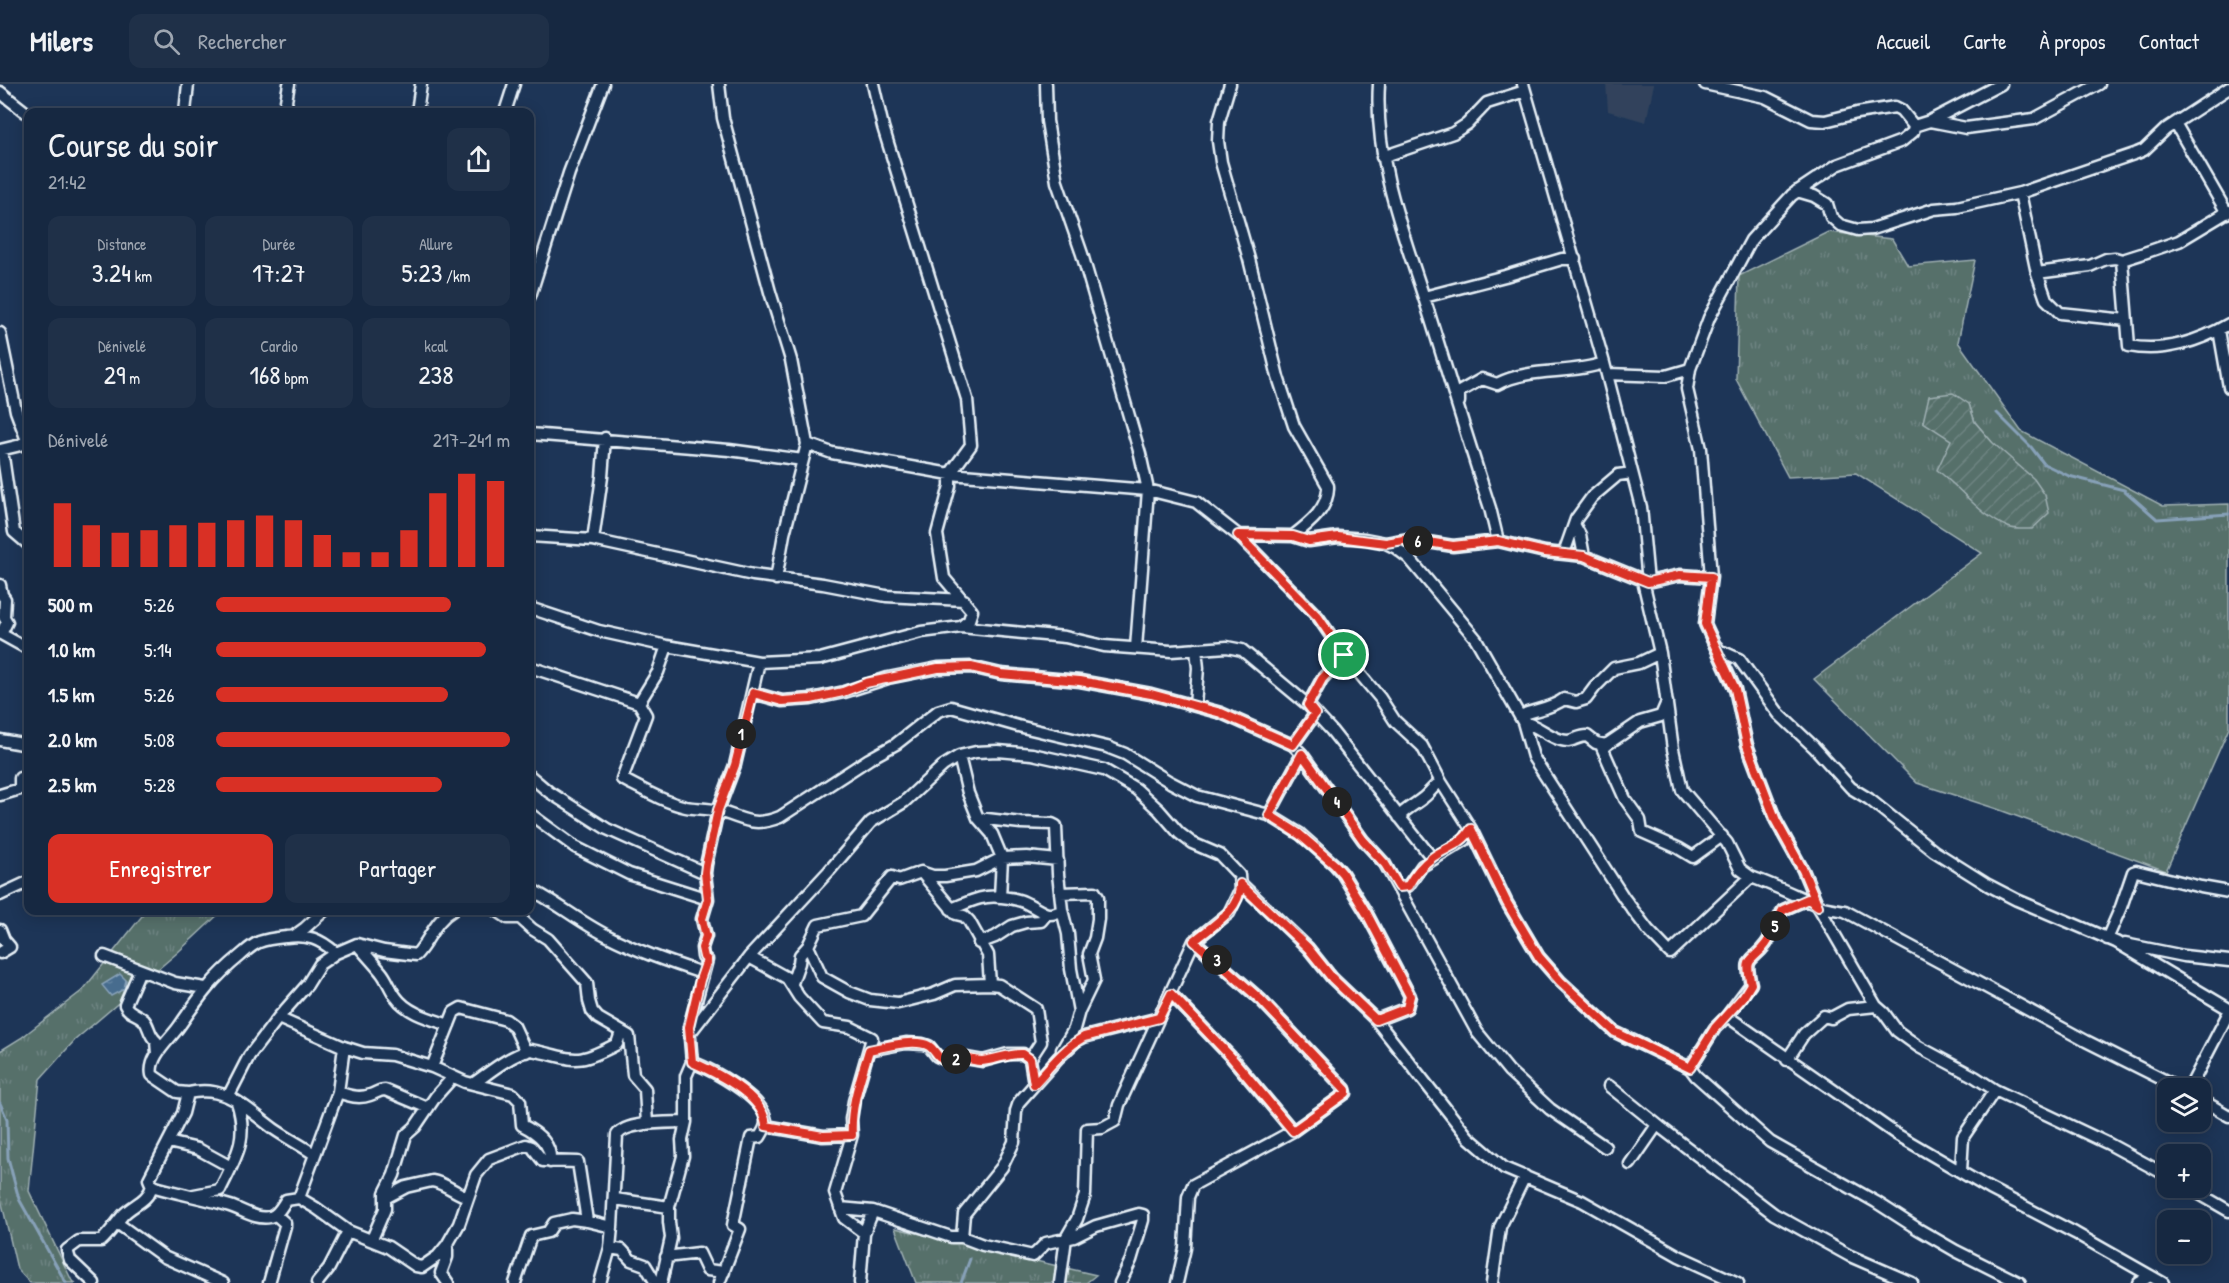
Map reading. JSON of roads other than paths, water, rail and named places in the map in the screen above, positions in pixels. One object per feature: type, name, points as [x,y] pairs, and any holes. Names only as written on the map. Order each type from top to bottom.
[{"type":"street","points":[[185,108],[188,84]]},
{"type":"street","points":[[287,108],[286,101],[290,84]]},
{"type":"street","points":[[418,108],[421,84]]},
{"type":"street","points":[[506,108],[514,84]]},
{"type":"street","points":[[534,283],[568,173],[603,84]]},
{"type":"street","points":[[719,84],[723,118],[752,219],[767,282],[791,360],[807,444],[784,534],[776,579]]},
{"type":"street","points":[[873,84],[875,100],[967,399],[970,445],[950,474],[950,486],[937,534],[944,578],[972,611],[969,620],[961,627]]},
{"type":"street","points":[[875,100],[883,84]]},
{"type":"street","points":[[1046,84],[1047,121],[1057,182],[1082,254],[1140,454],[1148,490],[1136,648]]},
{"type":"street","points":[[1230,84],[1219,121],[1218,141],[1221,162],[1255,279],[1278,377],[1294,426],[1328,486],[1329,496],[1325,504],[1308,524],[1293,536]]},
{"type":"street","points":[[1379,84],[1378,124],[1382,157],[1490,508],[1498,541]]},
{"type":"street","points":[[1705,84],[1735,87],[1766,97],[1811,120],[1825,121],[1895,107],[1901,110],[1914,126],[1914,132],[1902,141],[1837,165],[1797,191],[1751,240],[1709,318],[1690,369],[1687,389],[1701,449],[1711,577],[1705,624],[1735,689],[1747,745],[1776,821],[1803,870],[1818,906],[1876,1006],[1897,1031],[1918,1047],[1995,1090],[2109,1144],[2157,1170]]},
{"type":"street","points":[[1914,126],[1930,121],[2001,84]]},
{"type":"street","points":[[1930,121],[1966,128],[2034,119],[2098,84]]},
{"type":"street","points":[[1382,157],[1453,134],[1463,128],[1488,103],[1524,87],[1606,368],[1641,507],[1645,581],[1660,653],[1673,749],[1682,790],[1722,837],[1740,869],[1751,877],[1793,896],[1808,899],[1818,906],[1845,911],[2086,1041],[2160,1078]]},
{"type":"street","points":[[1797,191],[1827,204],[1831,217],[1840,225],[1858,230],[1872,229],[1934,209],[1957,207],[2020,193],[2144,150],[2175,123],[2229,88]]},
{"type":"street","points":[[0,92],[24,111]]},
{"type":"street","points":[[2037,273],[2090,266],[2115,258],[2122,260],[2179,241],[2228,212],[2175,123]]},
{"type":"street","points":[[2020,193],[2037,273],[2046,299],[2060,313],[2126,320]]},
{"type":"street","points":[[1424,297],[1562,259],[1575,259]]},
{"type":"street","points":[[2122,260],[2126,320],[2131,347],[2186,343],[2229,324]]},
{"type":"street","points":[[2219,330],[2229,387]]},
{"type":"street","points":[[0,333],[16,411],[24,434]]},
{"type":"street","points":[[1459,408],[1459,392],[1482,379],[1497,384],[1513,376],[1586,368],[1606,368],[1666,376],[1690,369]]},
{"type":"street","points":[[534,434],[605,438],[803,460]]},
{"type":"street","points":[[592,540],[602,477],[605,438]]},
{"type":"street","points":[[24,444],[1,450],[14,532],[24,541]]},
{"type":"street","points":[[807,444],[832,453],[950,474],[1148,490],[1196,502],[1238,535],[1318,617],[1395,721],[1422,746],[1441,782],[1471,829],[1507,903],[1539,957],[1560,981],[1615,1032],[1690,1068],[1770,1142],[1876,1202],[1956,1251],[2020,1283]]},
{"type":"street","points":[[1564,553],[1576,519],[1592,497],[1618,475],[1632,472]]},
{"type":"street","points":[[1575,526],[1580,535],[1584,556]]},
{"type":"street","points":[[1238,535],[1293,536],[1309,541],[1338,537],[1386,543],[1409,539],[1453,546],[1498,541],[1545,552],[1584,556],[1645,581],[1680,575],[1711,577]]},
{"type":"street","points":[[534,536],[592,540],[776,579],[823,584],[886,596],[964,600]]},
{"type":"street","points":[[1409,539],[1406,548],[1409,558]]},
{"type":"street","points":[[1386,543],[1409,558],[1476,639],[1522,719],[1533,757],[1624,898],[1648,930],[1670,953],[1751,877]]},
{"type":"street","points":[[0,585],[5,599],[4,617],[7,622],[1,635],[24,647]]},
{"type":"street","points":[[534,609],[599,631],[759,662],[820,659],[921,632],[961,627],[1065,636],[1104,646],[1171,651],[1227,647],[1242,650],[1312,710],[1331,730],[1432,858]]},
{"type":"street","points":[[1705,624],[1719,650],[1739,659],[1779,714],[1814,747],[1851,788],[1869,798],[1934,851],[1988,885],[2017,900],[2111,941],[2229,1011],[2195,1078]]},
{"type":"street","points":[[639,703],[658,672],[668,646]]},
{"type":"street","points":[[1195,705],[1198,668],[1196,650]]},
{"type":"street","points":[[1522,719],[1535,709],[1553,707],[1563,699],[1576,702],[1586,699],[1614,668],[1639,663],[1660,653]]},
{"type":"street","points":[[1293,745],[1312,710],[1322,679],[1344,655]]},
{"type":"street","points":[[658,1283],[671,1238],[669,1207],[683,1156],[686,1076],[692,1062],[689,1027],[707,960],[702,948],[706,936],[702,919],[708,899],[705,873],[718,810],[735,765],[759,662]]},
{"type":"street","points":[[753,693],[782,701],[811,699],[898,676],[938,668],[971,667],[1009,675],[1080,681],[1151,694],[1221,713],[1293,745],[1302,754],[1363,840],[1385,864],[1477,1032],[1509,1071],[1543,1103],[1605,1146]]},
{"type":"street","points":[[534,668],[639,703],[646,715],[622,779],[654,795],[686,807],[718,810],[750,822],[769,822],[780,817],[896,744],[938,711],[951,707],[1107,747],[1125,754],[1197,796],[1269,815],[1299,834],[1335,865],[1367,914],[1410,996],[1407,1008],[1376,1020]]},
{"type":"street","points":[[1601,745],[1611,743],[1640,722],[1659,717],[1667,702]]},
{"type":"street","points":[[1522,719],[1562,740],[1568,741],[1587,736],[1601,745],[1624,799],[1640,820],[1642,832],[1693,857],[1722,837]]},
{"type":"street","points":[[0,740],[24,744]]},
{"type":"street","points":[[690,1033],[749,957],[871,822],[904,802],[943,766],[959,756],[976,752],[998,751],[1032,754],[1104,770],[1136,789],[1192,843],[1220,855],[1239,875],[1240,890],[1229,913],[1194,941],[1119,1105],[1115,1121],[1101,1128],[1087,1129],[1085,1195],[1077,1219],[1066,1238],[1060,1283]]},
{"type":"street","points":[[1269,815],[1302,754]]},
{"type":"street","points":[[959,756],[968,793],[978,818],[992,834],[1002,858],[1000,897]]},
{"type":"street","points":[[0,795],[20,789],[20,778]]},
{"type":"street","points":[[534,779],[549,792],[607,829],[705,873]]},
{"type":"street","points":[[1399,817],[1406,808],[1419,801],[1441,782]]},
{"type":"street","points":[[534,817],[575,847],[629,874],[708,899]]},
{"type":"street","points":[[978,818],[1054,824],[1062,910],[1068,934],[1071,969],[1079,1011]]},
{"type":"street","points":[[1399,887],[1408,886],[1422,866],[1465,840],[1471,829]]},
{"type":"street","points":[[792,983],[800,955],[808,946],[818,924],[861,916],[892,877],[899,880],[921,872],[939,876],[976,871],[1002,858],[1027,857],[1058,860]]},
{"type":"street","points":[[921,872],[951,909],[969,921],[987,955],[990,984]]},
{"type":"street","points":[[2111,941],[2133,872],[2229,892]]},
{"type":"street","points":[[0,895],[24,884]]},
{"type":"street","points":[[1240,884],[1308,948],[1332,978],[1376,1020],[1468,1137],[1504,1168],[1582,1201],[1670,1251],[1738,1283]]},
{"type":"street","points":[[534,891],[604,934],[662,961],[702,974]]},
{"type":"street","points":[[1058,1058],[1074,1029],[1079,1011],[1094,981],[1089,954],[1097,928],[1098,897],[1095,892],[1060,893]]},
{"type":"street","points":[[951,909],[969,901],[1000,897],[1023,901],[1046,915]]},
{"type":"street","points":[[1690,1068],[1715,1028],[1751,984],[1748,968],[1750,958],[1766,944],[1783,910],[1808,899]]},
{"type":"street","points":[[979,943],[995,937],[1011,926],[1041,921],[1046,915],[1062,910]]},
{"type":"street","points":[[294,936],[319,915]]},
{"type":"street","points":[[188,1196],[220,1190],[243,1136],[243,1126],[233,1099],[249,1056],[307,985],[320,964],[336,953],[357,944],[384,951],[416,955],[444,915]]},
{"type":"street","points":[[504,915],[508,918],[520,918],[548,939],[587,983],[592,1011],[598,1018],[630,1038],[633,1075],[645,1089],[647,1124]]},
{"type":"street","points":[[0,930],[4,940],[10,946],[0,953]]},
{"type":"street","points":[[314,1154],[233,1099],[199,1091],[177,1092],[152,1075],[151,1070],[157,1053],[180,1026],[205,988],[258,942],[294,936],[320,940],[336,953]]},
{"type":"street","points":[[1177,1283],[1185,1248],[1188,1197],[1193,1185],[1293,1131],[1346,1093],[1346,1090],[1261,1000],[1194,941]]},
{"type":"street","points":[[2111,941],[2184,956],[2229,961]]},
{"type":"street","points":[[357,944],[382,973],[397,998],[404,1005],[426,1017],[449,1025]]},
{"type":"street","points":[[808,946],[822,977],[854,995],[878,1002],[898,1003],[934,994],[955,985],[999,985],[1036,1009],[1041,1038],[1030,1059],[1034,1084]]},
{"type":"street","points":[[104,956],[185,986],[205,988]]},
{"type":"street","points":[[749,957],[781,974],[792,983],[799,997],[823,1023],[850,1027],[871,1037],[854,1101],[851,1119],[852,1135],[835,1193],[846,1220],[864,1233]]},
{"type":"street","points":[[140,970],[125,1005],[129,1012],[144,1020],[149,1033],[156,1041],[157,1053]]},
{"type":"street","points":[[1171,994],[1231,1057],[1293,1131]]},
{"type":"street","points":[[1787,1060],[1804,1034],[1824,1016],[1831,1018],[1848,1009],[1876,1006]]},
{"type":"street","points":[[432,1068],[454,1012],[461,1008],[497,1017],[514,1026],[526,1052]]},
{"type":"street","points":[[1727,1016],[1882,1125],[1990,1189],[2075,1233],[2163,1283]]},
{"type":"street","points":[[278,1018],[344,1047],[363,1053],[386,1054],[473,1084],[513,1094],[520,1101],[522,1125],[542,1139],[550,1154],[550,1162]]},
{"type":"street","points":[[962,1237],[964,1214],[1002,1167],[1014,1142],[1019,1102],[1034,1084],[1076,1041],[1159,1018]]},
{"type":"street","points":[[473,1084],[502,1064],[531,1050],[567,1060],[590,1058],[617,1044],[621,1032]]},
{"type":"street","points":[[869,1050],[906,1043],[929,1046],[943,1060],[966,1058],[983,1061],[1015,1053],[1023,1054],[1030,1059]]},
{"type":"street","points":[[299,1198],[338,1092],[344,1047]]},
{"type":"street","points":[[666,1257],[699,1254],[707,1270],[722,1278],[740,1229],[733,1225],[751,1138],[760,1137],[766,1126],[763,1110],[740,1089],[717,1073],[692,1062]]},
{"type":"street","points":[[372,1239],[385,1209],[385,1198],[406,1135],[415,1127],[453,1077]]},
{"type":"street","points":[[1609,1086],[1774,1214],[1850,1256],[1912,1283]]},
{"type":"street","points":[[338,1092],[355,1097],[368,1096],[385,1090],[428,1108]]},
{"type":"street","points":[[1961,1171],[1963,1137],[1995,1090]]},
{"type":"street","points":[[94,1283],[70,1260],[67,1250],[82,1241],[101,1241],[126,1213],[150,1193],[152,1186],[150,1176],[183,1113],[188,1093]]},
{"type":"street","points":[[2211,1105],[2229,1116]]},
{"type":"street","points":[[600,1283],[610,1248],[615,1199],[617,1135],[619,1132],[647,1124],[686,1122]]},
{"type":"street","points":[[1630,1164],[1657,1125]]},
{"type":"street","points":[[766,1126],[823,1136],[852,1135]]},
{"type":"street","points":[[168,1142],[198,1149],[231,1167]]},
{"type":"street","points":[[152,1186],[230,1206],[253,1215],[268,1217],[276,1215],[286,1200],[299,1198],[348,1231],[372,1239],[419,1268],[438,1256],[447,1245],[459,1224],[476,1175],[489,1159],[526,1145],[532,1147],[543,1161],[577,1162],[579,1164],[587,1221]]},
{"type":"street","points":[[1492,1283],[1500,1227],[1525,1176]]},
{"type":"street","points":[[385,1198],[406,1187],[432,1181],[468,1197]]},
{"type":"street","points":[[2206,1198],[2229,1211]]},
{"type":"street","points":[[615,1199],[669,1207]]},
{"type":"street","points":[[840,1208],[873,1211],[951,1237],[962,1237],[983,1245],[1033,1256],[1046,1243],[1113,1220],[1143,1215],[1131,1260],[1120,1283]]},
{"type":"street","points":[[860,1283],[864,1233],[873,1211]]},
{"type":"street","points":[[269,1283],[285,1226],[285,1223],[276,1215]]},
{"type":"street","points":[[515,1283],[531,1236],[548,1232],[554,1223],[562,1220],[587,1221],[612,1227]]},
{"type":"street","points":[[117,1223],[164,1257],[223,1283]]},
{"type":"street","points":[[317,1283],[329,1268],[348,1231]]},
{"type":"street","points":[[447,1245],[447,1257],[441,1273],[448,1283]]},
{"type":"street","points":[[610,1248],[622,1250],[631,1260],[645,1265],[658,1283]]},
{"type":"street","points":[[2138,1283],[2150,1276]]},
{"type":"water","points":[[120,974],[126,980],[124,989],[111,996],[102,985]]},
{"type":"waterway","points":[[1997,413],[2031,447],[2044,464],[2069,476],[2124,490],[2157,519],[2229,514]]},
{"type":"waterway","points":[[0,1103],[7,1119],[8,1158],[19,1199],[66,1283]]},
{"type":"waterway","points":[[961,1283],[970,1259]]}]
